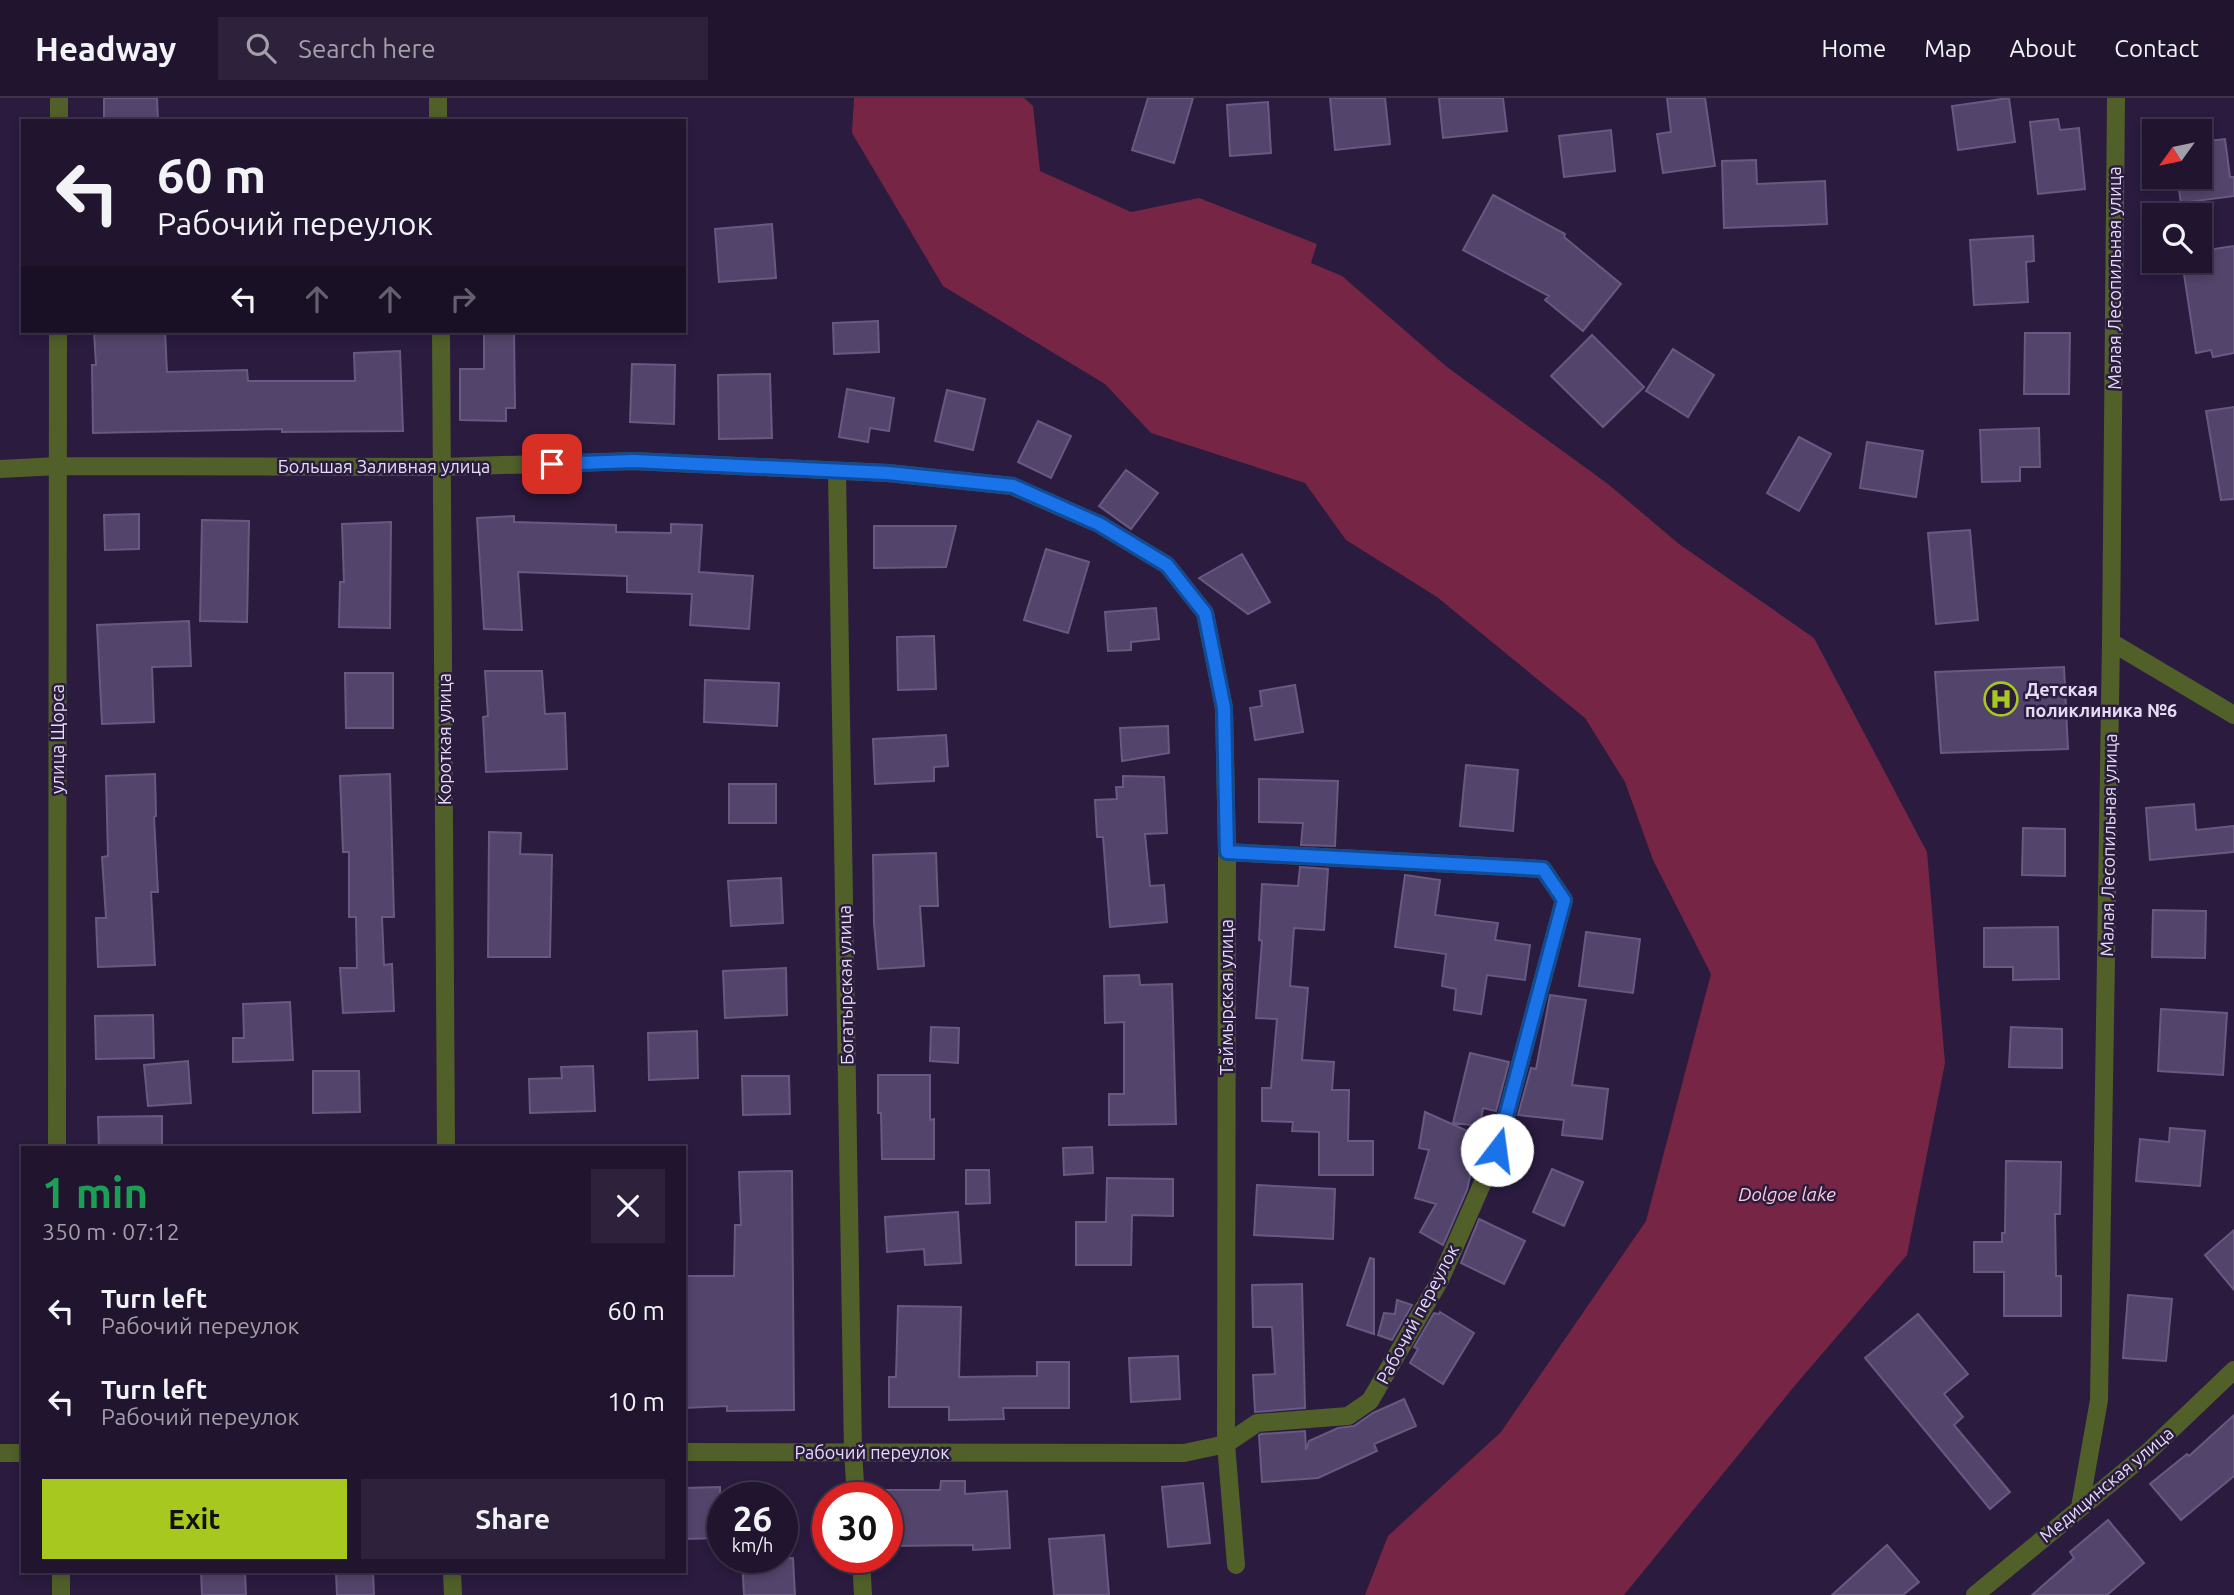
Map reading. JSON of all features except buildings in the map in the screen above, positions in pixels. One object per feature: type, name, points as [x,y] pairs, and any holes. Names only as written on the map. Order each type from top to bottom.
[{"type":"street","points":[[59,98],[59,119]]},
{"type":"street","points":[[438,98],[438,119]]},
{"type":"street","name":"Малая Лесопильная улица","points":[[2080,1507],[2099,1400],[2111,642],[2116,98]]},
{"type":"street","name":"улица Щорса","points":[[57,1146],[58,333]]},
{"type":"street","name":"Короткая улица","points":[[441,333],[446,1146]]},
{"type":"street","name":"Большая Заливная улица","points":[[0,469],[58,466],[442,467],[634,461],[888,473],[1013,486],[1099,524],[1167,565]]},
{"type":"street","name":"Богатырская улица","points":[[837,472],[855,1482]]},
{"type":"street","name":"Таймырская улица","points":[[1167,565],[1205,613],[1224,708],[1227,852],[1226,1444],[1236,1565]]},
{"type":"street","points":[[2111,642],[2234,716]]},
{"type":"street","name":"Рабочий переулок","points":[[686,1452],[1184,1453],[1226,1444],[1257,1423],[1348,1416],[1370,1401],[1440,1280],[1497,1150],[1564,900],[1543,869],[1227,852]]},
{"type":"street","name":"Медицинская улица","points":[[1975,1595],[2146,1454],[2234,1370]]},
{"type":"street","points":[[0,1453],[21,1453]]},
{"type":"street","points":[[61,1573],[61,1595]]},
{"type":"street","points":[[452,1573],[453,1595]]},
{"type":"street","points":[[861,1573],[863,1595]]},
{"type":"water","name":"Dolgoe lake","points":[[854,98],[1024,98],[1033,106],[1040,171],[1131,212],[1199,198],[1317,244],[1311,263],[1342,276],[1447,367],[1608,484],[1679,544],[1814,638],[1927,852],[1945,1063],[1907,1255],[1797,1383],[1624,1595],[1365,1595],[1388,1536],[1501,1432],[1646,1221],[1711,974],[1653,860],[1625,782],[1585,718],[1437,597],[1346,540],[1305,483],[1151,433],[1105,384],[943,286],[852,133]]},
{"type":"place","name":"Детская поликлиника №6","points":[[2001,699]]},
{"type":"route","points":[[552,464],[634,461],[888,473],[1013,486],[1099,524],[1167,565],[1205,613],[1224,708],[1227,852],[1543,869],[1564,900],[1497,1150]]}]
